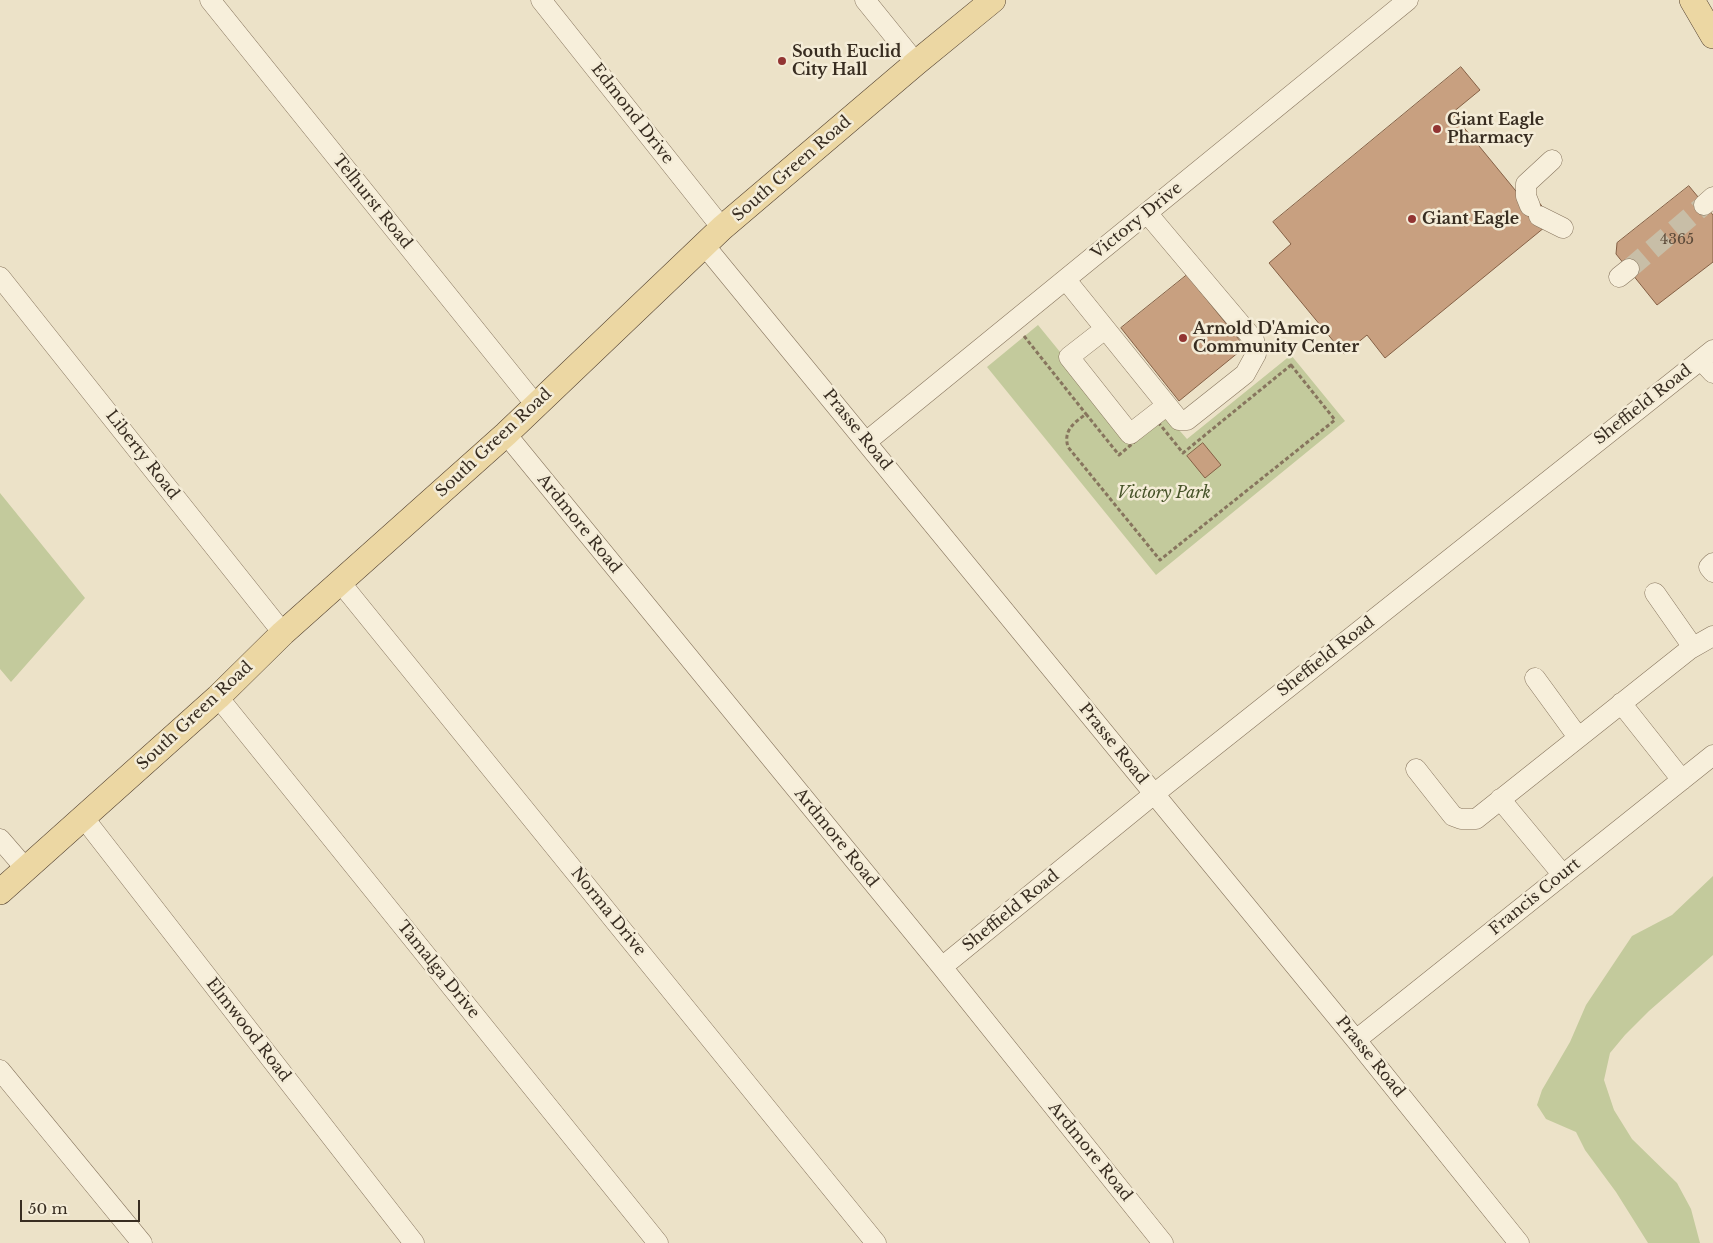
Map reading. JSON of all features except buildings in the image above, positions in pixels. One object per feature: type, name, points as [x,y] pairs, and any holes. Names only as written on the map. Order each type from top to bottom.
[{"type":"main road","name":"South Green Road","points":[[0,892],[218,698],[283,633],[506,434],[535,404],[722,228],[993,0]]},
{"type":"main road","points":[[1692,0],[1713,36]]},
{"type":"street","name":"Telhurst Road","points":[[210,0],[535,404]]},
{"type":"street","name":"Edmond Drive","points":[[541,0],[722,228]]},
{"type":"street","points":[[865,0],[916,63]]},
{"type":"street","name":"Victory Drive","points":[[866,442],[1408,0]]},
{"type":"street","points":[[1552,160],[1526,184],[1526,196],[1535,211],[1563,228]]},
{"type":"street","points":[[1066,280],[1179,420],[1187,420],[1245,374],[1256,354],[1254,340],[1147,213]]},
{"type":"street","name":"Prasse Road","points":[[705,246],[1356,1040],[1519,1243]]},
{"type":"street","name":"Liberty Road","points":[[0,276],[283,633]]},
{"type":"street","points":[[1106,329],[1069,357],[1130,434],[1166,406]]},
{"type":"street","name":"Sheffield Road","points":[[942,967],[1154,794],[1709,361]]},
{"type":"street","name":"Ardmore Road","points":[[506,434],[942,967],[1163,1243]]},
{"type":"street","points":[[1713,563],[1709,567],[1713,572]]},
{"type":"street","name":"Norma Drive","points":[[340,582],[876,1243]]},
{"type":"street","points":[[1655,593],[1690,642],[1690,649]]},
{"type":"street","points":[[1416,769],[1453,816],[1461,819],[1476,819],[1690,649],[1713,636]]},
{"type":"street","points":[[1535,678],[1578,737]]},
{"type":"street","name":"Tamalga Drive","points":[[218,698],[658,1243]]},
{"type":"street","points":[[1621,703],[1682,780]]},
{"type":"street","name":"Francis Court","points":[[1356,1040],[1713,755]]},
{"type":"street","points":[[1500,799],[1563,875]]},
{"type":"street","name":"Elmwood Road","points":[[83,817],[414,1243]]},
{"type":"street","points":[[0,839],[26,869]]},
{"type":"street","points":[[0,1070],[142,1243]]},
{"type":"path","points":[[1024,336],[1119,455],[1158,422],[1183,453],[1291,365],[1336,420],[1160,560],[1068,447],[1067,433],[1070,427],[1086,414]]},
{"type":"green space","name":"Victory Park","points":[[1038,325],[1132,440],[1165,414],[1187,439],[1291,355],[1345,421],[1156,575],[987,367]]},
{"type":"green space","points":[[0,493],[85,598],[11,682],[0,669]]},
{"type":"green space","points":[[1713,876],[1713,955],[1649,1011],[1625,1035],[1610,1053],[1604,1080],[1614,1110],[1632,1139],[1677,1183],[1691,1209],[1700,1243],[1648,1243],[1616,1192],[1585,1150],[1576,1132],[1546,1119],[1537,1105],[1542,1090],[1570,1042],[1586,1005],[1632,936],[1672,915]]},
{"type":"tunnel","points":[[1629,269],[1704,205]]},
{"type":"place","name":"South Euclid City Hall","points":[[782,61]]},
{"type":"place","name":"Giant Eagle Pharmacy","points":[[1437,129]]},
{"type":"place","name":"Giant Eagle","points":[[1412,219]]},
{"type":"place","name":"Arnold D'Amico Community Center","points":[[1183,338]]}]
